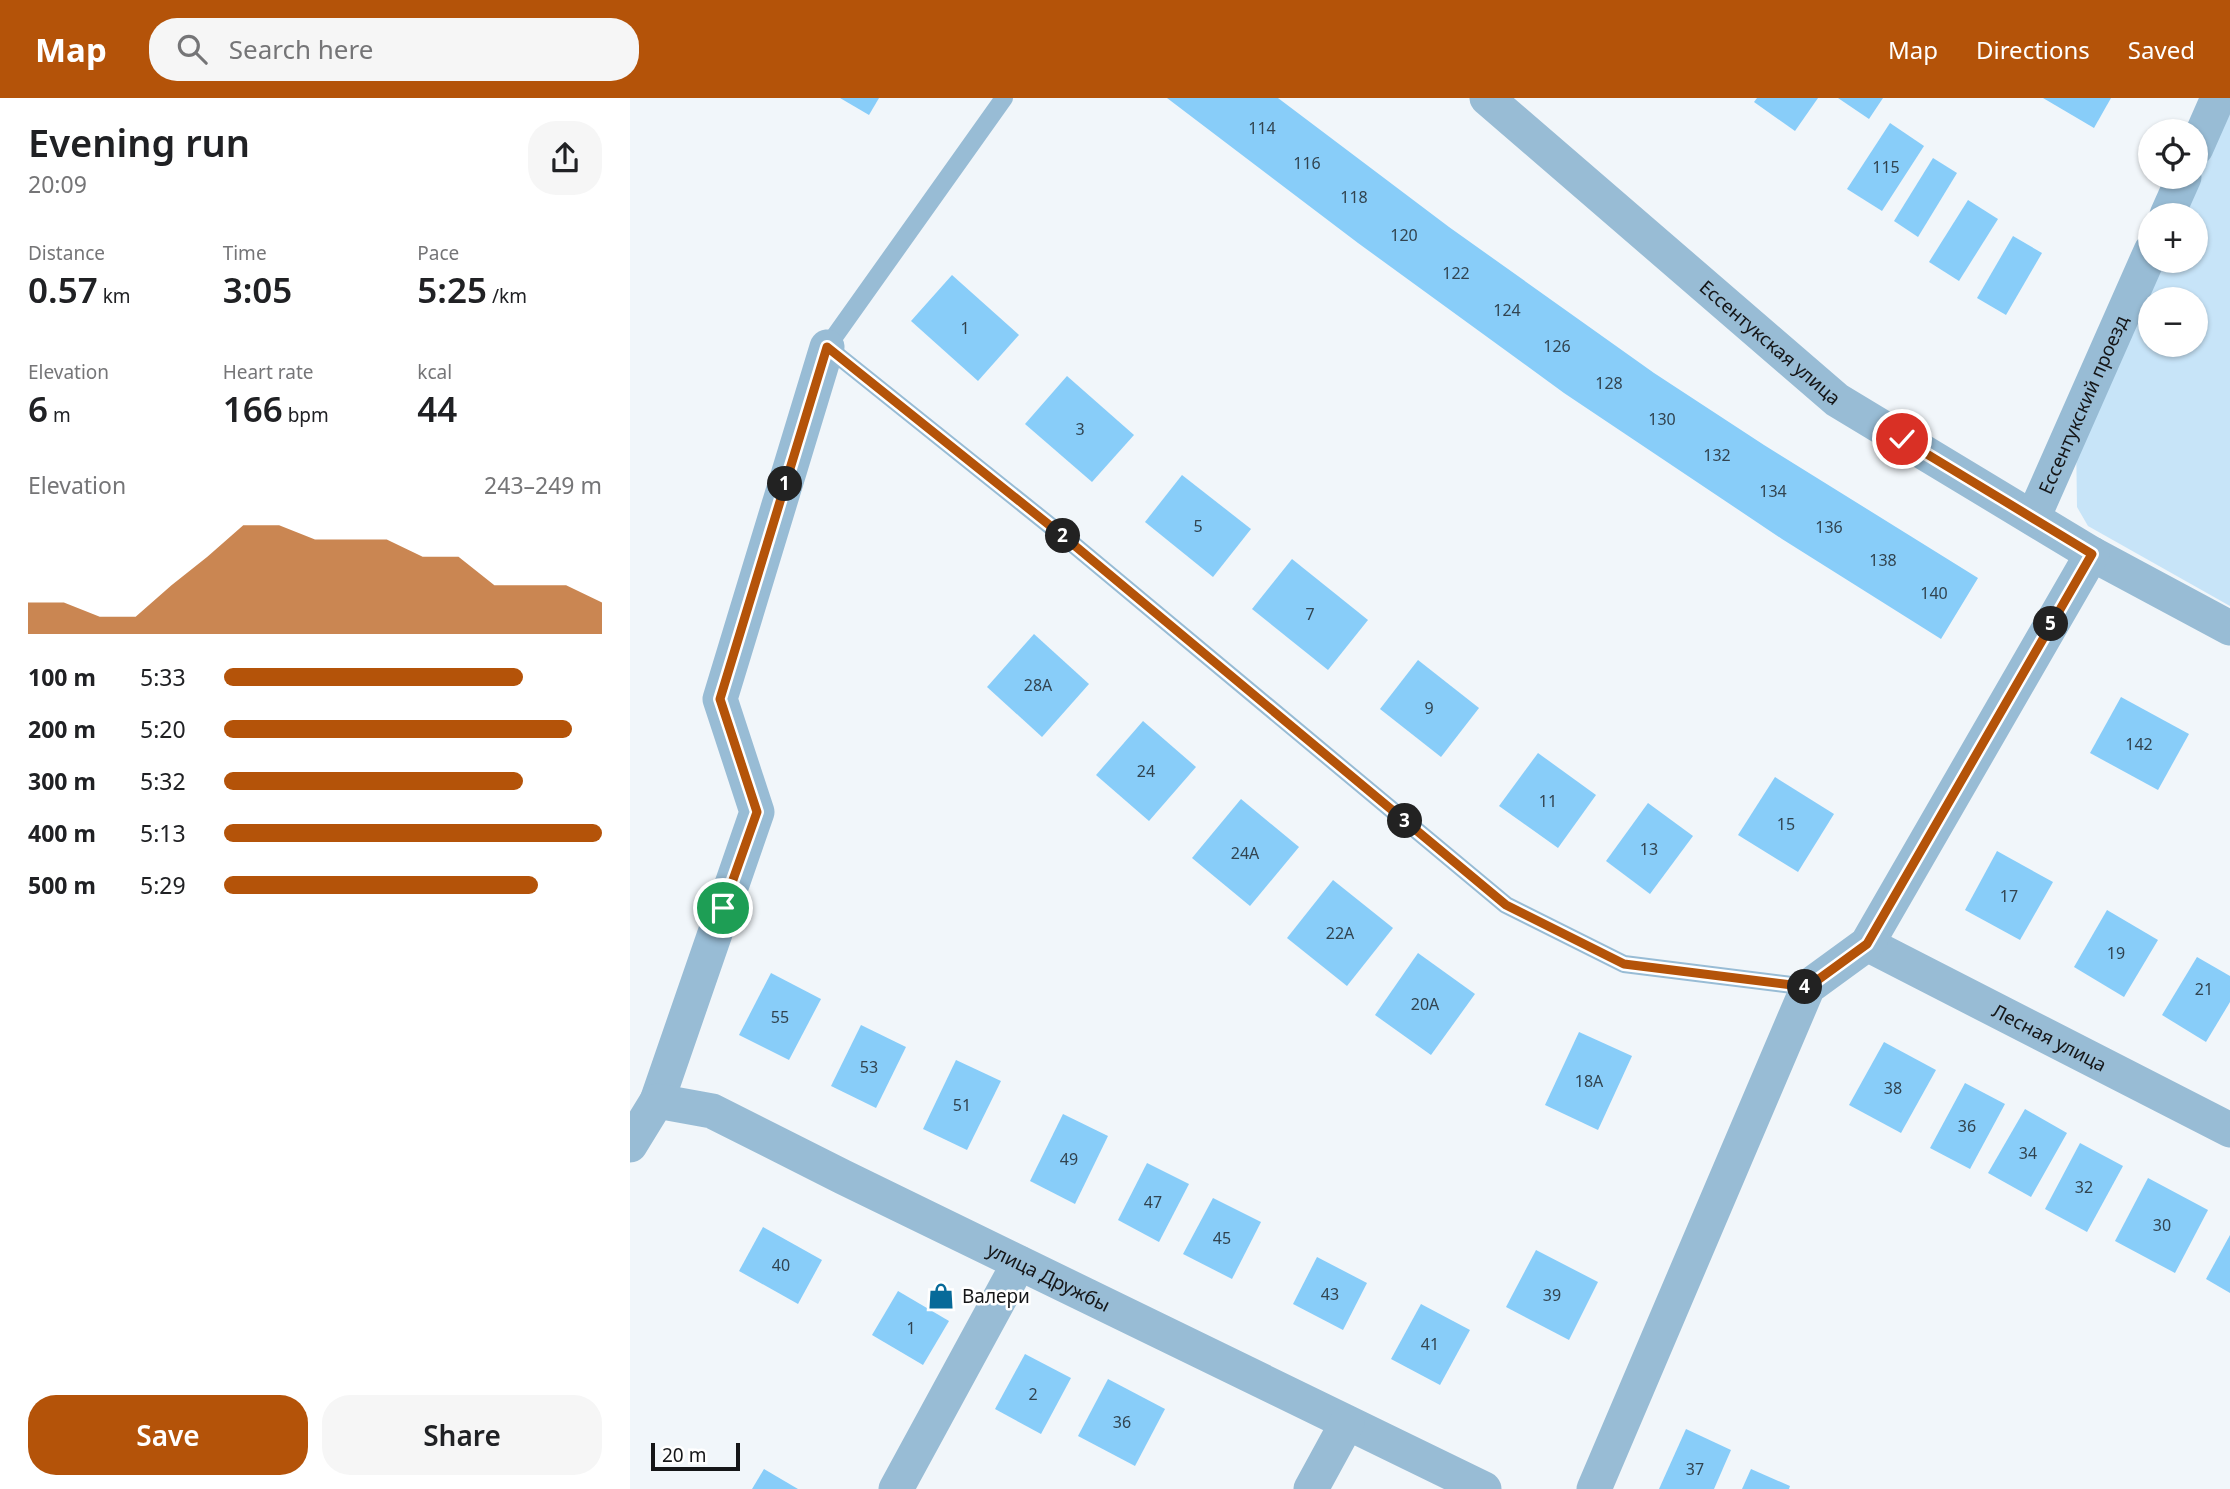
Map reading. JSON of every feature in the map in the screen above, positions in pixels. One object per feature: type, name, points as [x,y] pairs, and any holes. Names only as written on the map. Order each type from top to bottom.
[{"type":"street","name":"Ессентукская улица","points":[[1487,98],[1837,400],[2092,554],[2230,628]]},
{"type":"street","points":[[2208,121],[2218,98]]},
{"type":"street","name":"Ессентукский проезд","points":[[2033,518],[2141,273]]},
{"type":"street","points":[[630,1146],[657,1101],[757,812],[720,699],[827,347]]},
{"type":"street","points":[[1594,1489],[1808,987],[1867,944],[2092,554]]},
{"type":"street","name":"Лесная улица","points":[[1867,944],[2230,1130]]},
{"type":"street","name":"улица Дружбы","points":[[657,1101],[712,1111],[1484,1489]]},
{"type":"street","points":[[896,1489],[1019,1263]]},
{"type":"street","points":[[1311,1489],[1347,1423]]},
{"type":"lane","points":[[1004,98],[827,347],[1068,540],[1506,905],[1624,964],[1808,987]]},
{"type":"shaded area","points":[[2230,98],[2230,606],[2088,526],[2077,507],[2076,436],[2138,293],[2138,357],[2208,357],[2208,287],[2141,287],[2147,273],[2208,273],[2208,203],[2180,203],[2188,189],[2208,189],[2208,139]]},
{"type":"building","points":[[840,98],[879,98],[869,115]]},
{"type":"building","points":[[1167,98],[1278,98],[1449,227],[1654,373],[1978,578],[1941,639],[1782,539],[1564,393],[1358,243]]},
{"type":"building","points":[[1757,98],[1818,98],[1795,131],[1754,102]]},
{"type":"building","points":[[1838,98],[1883,98],[1869,119]]},
{"type":"building","points":[[2043,98],[2111,98],[2094,128]]},
{"type":"building","points":[[1890,123],[1924,146],[1882,211],[1847,189]]},
{"type":"building","points":[[1933,158],[1957,173],[1918,237],[1894,221]]},
{"type":"building","points":[[1968,200],[1998,219],[1959,281],[1929,262]]},
{"type":"building","points":[[2013,236],[2042,253],[2006,315],[1977,298]]},
{"type":"building","points":[[952,275],[1019,335],[978,381],[911,321]]},
{"type":"building","points":[[1067,376],[1134,435],[1092,482],[1025,424]]},
{"type":"building","points":[[1182,475],[1251,529],[1213,577],[1145,522]]},
{"type":"building","points":[[1292,559],[1368,620],[1328,670],[1252,609]]},
{"type":"building","points":[[1034,634],[1089,684],[1042,737],[987,687]]},
{"type":"building","points":[[1418,660],[1479,708],[1441,757],[1380,709]]},
{"type":"building","points":[[2121,697],[2189,734],[2158,790],[2090,753]]},
{"type":"building","points":[[1143,721],[1196,767],[1149,821],[1096,775]]},
{"type":"building","points":[[1538,753],[1596,795],[1558,848],[1499,806]]},
{"type":"building","points":[[1775,777],[1834,814],[1798,872],[1738,835]]},
{"type":"building","points":[[1241,799],[1299,847],[1250,906],[1192,858]]},
{"type":"building","points":[[1648,803],[1693,836],[1650,894],[1606,861]]},
{"type":"building","points":[[1997,851],[2053,882],[2020,940],[1965,910]]},
{"type":"building","points":[[1333,880],[1393,928],[1347,986],[1287,938]]},
{"type":"building","points":[[2107,910],[2158,940],[2124,997],[2074,967]]},
{"type":"building","points":[[1418,953],[1475,994],[1431,1055],[1375,1015]]},
{"type":"building","points":[[2197,957],[2230,976],[2230,1002],[2206,1042],[2162,1015]]},
{"type":"building","points":[[771,973],[821,999],[789,1060],[739,1035]]},
{"type":"building","points":[[861,1025],[906,1047],[876,1108],[831,1086]]},
{"type":"building","points":[[1579,1032],[1632,1056],[1598,1130],[1545,1105]]},
{"type":"building","points":[[1884,1042],[1936,1070],[1901,1133],[1849,1105]]},
{"type":"building","points":[[956,1060],[1001,1081],[967,1150],[923,1129]]},
{"type":"building","points":[[1965,1083],[2005,1104],[1970,1169],[1930,1148]]},
{"type":"building","points":[[2025,1109],[2067,1133],[2031,1197],[1988,1173]]},
{"type":"building","points":[[1063,1114],[1108,1136],[1075,1204],[1030,1181]]},
{"type":"building","points":[[2080,1143],[2123,1166],[2087,1232],[2045,1209]]},
{"type":"building","points":[[1147,1163],[1189,1184],[1159,1242],[1118,1220]]},
{"type":"building","points":[[2148,1178],[2208,1210],[2175,1273],[2115,1241]]},
{"type":"building","points":[[1213,1198],[1261,1222],[1232,1279],[1183,1254]]},
{"type":"building","points":[[763,1227],[822,1260],[798,1304],[739,1271]]},
{"type":"building","points":[[2230,1235],[2230,1293],[2206,1279]]},
{"type":"building","points":[[1536,1250],[1598,1282],[1569,1340],[1506,1307]]},
{"type":"building","points":[[1317,1257],[1367,1283],[1343,1330],[1293,1304]]},
{"type":"building","points":[[898,1291],[949,1321],[923,1365],[872,1335]]},
{"type":"building","points":[[1421,1304],[1470,1330],[1440,1385],[1391,1359]]},
{"type":"building","points":[[1025,1354],[1071,1378],[1041,1434],[995,1409]]},
{"type":"building","points":[[1108,1379],[1165,1409],[1135,1466],[1078,1436]]},
{"type":"building","points":[[1686,1429],[1731,1450],[1714,1489],[1659,1489]]},
{"type":"building","points":[[764,1469],[798,1489],[752,1489]]},
{"type":"building","points":[[1751,1469],[1790,1486],[1789,1489],[1742,1489]]},
{"type":"place","name":"Валери","points":[[941,1296]]},
{"type":"route","points":[[723,908],[757,812],[720,699],[827,347],[1068,540],[1506,905],[1624,964],[1808,987],[1867,944],[2092,554],[1902,439]]}]
